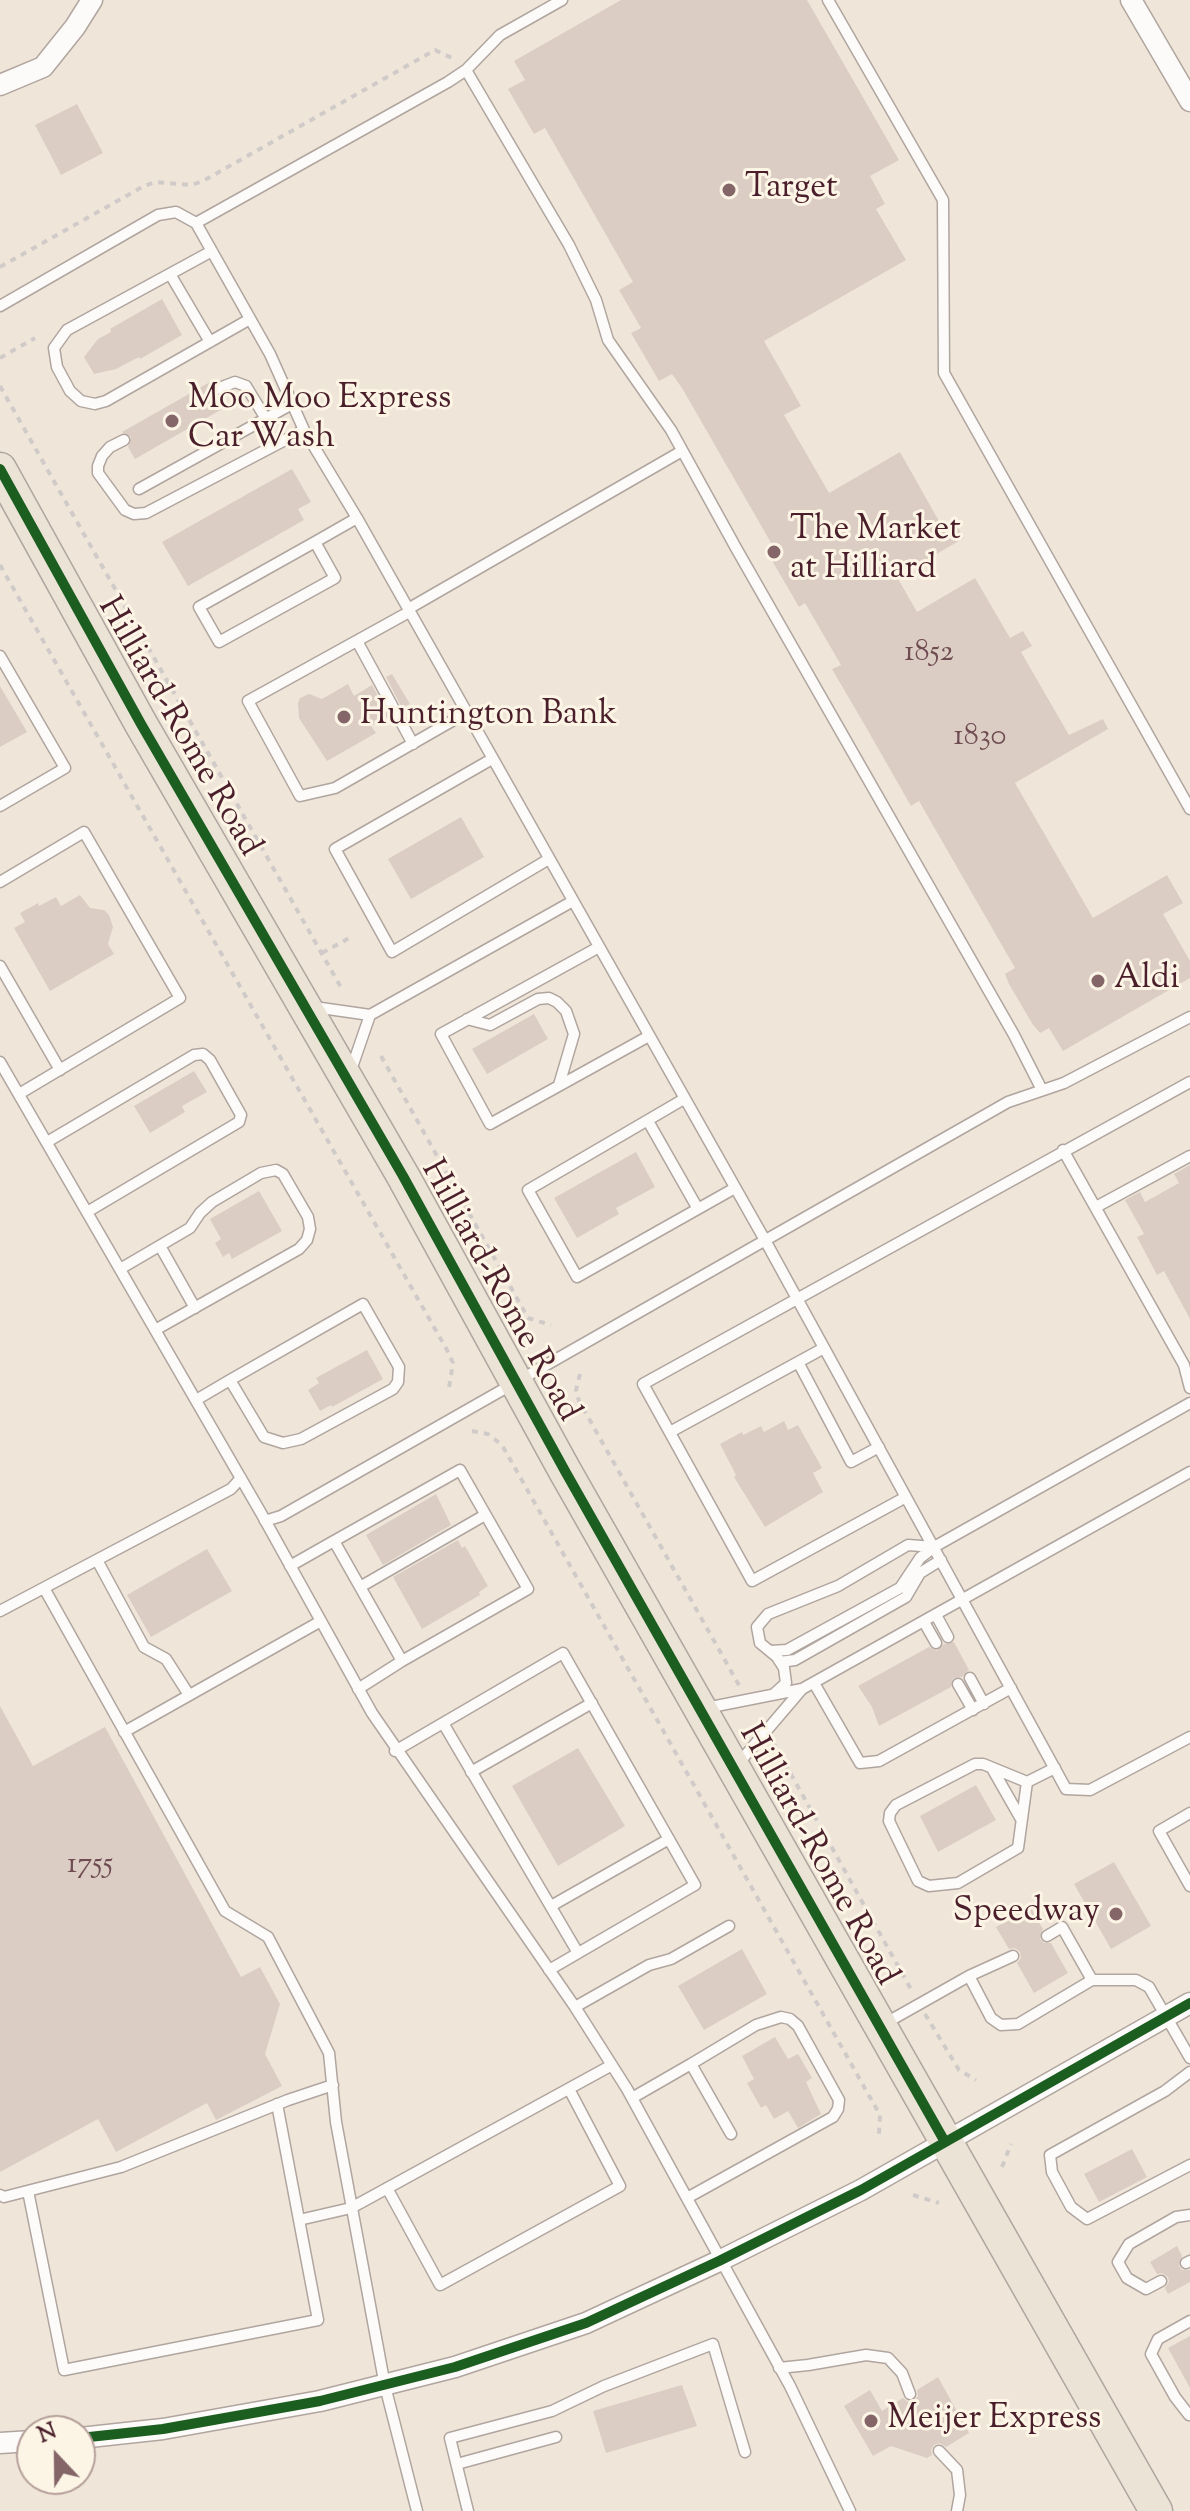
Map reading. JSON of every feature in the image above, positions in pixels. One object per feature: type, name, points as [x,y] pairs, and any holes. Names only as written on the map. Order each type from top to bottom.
[{"type":"main road","name":"Hilliard-Rome Road","points":[[0,469],[141,724],[347,1080],[733,1769],[1156,2511]]},
{"type":"street","points":[[0,85],[43,67],[92,0]]},
{"type":"street","points":[[1131,0],[1190,101]]},
{"type":"street","points":[[96,2436],[247,2416],[385,2386],[455,2367],[586,2323],[861,2190],[1190,2003]]},
{"type":"lane","points":[[196,223],[448,82],[466,70],[500,35],[562,0]]},
{"type":"lane","points":[[828,0],[943,200],[944,373],[1190,809]]},
{"type":"lane","points":[[466,70],[569,245],[596,300],[608,340],[671,430],[1014,1035],[1042,1090]]},
{"type":"lane","points":[[0,306],[158,215],[176,212],[196,223],[270,354],[304,430],[357,518],[766,1242],[1066,1789],[1090,1790],[1190,1737]]},
{"type":"lane","points":[[212,251],[67,330],[54,348],[57,367],[70,391],[81,401],[95,404],[106,401],[250,319]]},
{"type":"lane","points":[[170,274],[210,342]]},
{"type":"lane","points":[[214,390],[235,382],[246,386],[266,419]]},
{"type":"lane","points":[[139,489],[292,404]]},
{"type":"lane","points":[[124,440],[110,447],[102,456],[98,473],[125,510],[134,514],[146,513],[304,430]]},
{"type":"lane","points":[[466,713],[335,788],[300,796],[248,701],[357,641],[682,451]]},
{"type":"lane","points":[[315,542],[335,578],[219,642],[199,607],[357,518]]},
{"type":"lane","points":[[357,641],[413,744]]},
{"type":"lane","points":[[0,656],[65,768],[0,806]]},
{"type":"lane","points":[[492,759],[335,849],[392,952],[549,859]]},
{"type":"lane","points":[[0,882],[84,832],[180,998],[19,1094]]},
{"type":"lane","points":[[304,1006],[370,1015],[573,901]]},
{"type":"lane","points":[[599,947],[441,1034],[490,1124],[649,1036]]},
{"type":"lane","points":[[0,966],[60,1070]]},
{"type":"lane","points":[[467,1019],[490,1025],[538,999],[549,998],[557,1002],[566,1011],[574,1034],[559,1085]]},
{"type":"lane","points":[[347,1080],[370,1015]]},
{"type":"lane","points":[[265,1521],[281,1516],[1008,1102],[1064,1083],[1190,1017]]},
{"type":"lane","points":[[47,1142],[194,1055],[203,1054],[241,1115],[239,1122],[87,1212]]},
{"type":"lane","points":[[0,1062],[395,1751],[575,2007],[632,2098],[779,2368],[850,2511]]},
{"type":"lane","points":[[906,1497],[752,1581],[643,1384],[1190,1082]]},
{"type":"lane","points":[[684,1099],[528,1190],[577,1277],[735,1188]]},
{"type":"lane","points":[[648,1121],[698,1209]]},
{"type":"lane","points":[[1063,1150],[1184,1365],[1190,1388]]},
{"type":"lane","points":[[1096,1207],[1190,1156]]},
{"type":"lane","points":[[120,1269],[190,1228],[212,1202],[261,1173],[276,1170],[283,1174],[302,1206],[310,1229],[307,1240],[299,1249],[155,1330]]},
{"type":"lane","points":[[160,1246],[195,1308]]},
{"type":"lane","points":[[196,1400],[230,1380],[363,1304],[399,1367],[398,1382],[393,1389],[301,1439],[283,1443],[264,1437],[230,1380]]},
{"type":"lane","points":[[670,1432],[824,1348]]},
{"type":"lane","points":[[798,1362],[851,1462],[879,1447]]},
{"type":"lane","points":[[770,1651],[787,1650],[900,1588],[920,1558],[934,1547],[1190,1403]]},
{"type":"lane","points":[[290,1566],[460,1470],[528,1589],[358,1689]]},
{"type":"lane","points":[[701,1709],[802,1689],[1190,1472]]},
{"type":"lane","points":[[0,1611],[231,1489],[241,1478]]},
{"type":"lane","points":[[360,1587],[485,1515]]},
{"type":"lane","points":[[334,1541],[402,1661]]},
{"type":"lane","points":[[772,1696],[786,1683],[784,1668],[760,1643],[757,1627],[768,1614],[838,1586],[908,1545],[934,1547]]},
{"type":"lane","points":[[97,1560],[144,1647],[166,1659],[189,1695]]},
{"type":"lane","points":[[780,1662],[795,1660],[906,1597],[920,1573],[941,1560]]},
{"type":"lane","points":[[44,1588],[225,1911],[268,1937],[329,2053],[351,2208],[385,2386],[417,2511]]},
{"type":"lane","points":[[936,1615],[948,1637]]},
{"type":"lane","points":[[124,1732],[321,1621]]},
{"type":"lane","points":[[924,1622],[936,1643]]},
{"type":"lane","points":[[395,1751],[563,1653],[695,1885],[549,1970]]},
{"type":"lane","points":[[970,1678],[984,1704]]},
{"type":"lane","points":[[814,1683],[860,1763],[879,1761],[1011,1688]]},
{"type":"lane","points":[[958,1684],[973,1710]]},
{"type":"lane","points":[[733,1769],[802,1689]]},
{"type":"lane","points":[[471,1772],[592,1703]]},
{"type":"lane","points":[[443,1723],[578,1953]]},
{"type":"lane","points":[[1027,1782],[1018,1848],[958,1883],[929,1886],[918,1881],[891,1830],[890,1813],[896,1805],[963,1769],[983,1764],[1027,1782],[1055,1768]]},
{"type":"lane","points":[[993,1770],[1022,1821]]},
{"type":"lane","points":[[1190,1813],[1159,1831],[1190,1886]]},
{"type":"lane","points":[[551,1906],[669,1839]]},
{"type":"lane","points":[[575,2007],[649,1965],[671,1959],[729,1926]]},
{"type":"lane","points":[[1047,1936],[1062,1927],[1092,1980]]},
{"type":"lane","points":[[879,2026],[969,1976],[1013,1956]]},
{"type":"lane","points":[[969,1976],[991,2018],[1001,2025],[1018,2024],[1092,1980],[1136,1980],[1149,1987],[1190,2058]]},
{"type":"lane","points":[[632,2098],[756,2025],[781,2017],[790,2019],[798,2026],[839,2100],[833,2117],[687,2198]]},
{"type":"lane","points":[[691,2064],[731,2134]]},
{"type":"lane","points":[[299,2220],[351,2208],[612,2065]]},
{"type":"lane","points":[[1190,2072],[1165,2091],[1050,2155],[1052,2172],[1071,2207],[1087,2219],[1190,2165]]},
{"type":"lane","points":[[0,2195],[4,2197],[121,2167],[277,2104],[333,2085]]},
{"type":"lane","points":[[387,2188],[440,2285],[468,2270],[620,2186],[569,2089]]},
{"type":"lane","points":[[28,2191],[64,2370],[318,2320],[277,2104]]},
{"type":"lane","points":[[1161,2281],[1146,2289],[1127,2278],[1118,2262],[1129,2244],[1176,2217],[1190,2215]]},
{"type":"lane","points":[[1189,2415],[1151,2354],[1158,2339],[1190,2321]]},
{"type":"lane","points":[[468,2511],[450,2438],[552,2411],[604,2386],[713,2344],[745,2452]]},
{"type":"lane","points":[[779,2368],[866,2355],[888,2358],[902,2373],[910,2394]]},
{"type":"lane","points":[[457,2464],[556,2437]]},
{"type":"lane","points":[[939,2451],[957,2470],[960,2495],[957,2511]]},
{"type":"path","points":[[0,267],[144,186],[156,182],[191,185],[203,181],[435,50],[454,59]]},
{"type":"path","points":[[0,358],[35,338]]},
{"type":"path","points":[[0,386],[343,991]]},
{"type":"path","points":[[0,565],[447,1350],[453,1363],[449,1388]]},
{"type":"path","points":[[322,953],[351,937]]},
{"type":"path","points":[[381,1056],[528,1318],[551,1325]]},
{"type":"path","points":[[472,1431],[488,1434],[502,1445],[880,2115],[879,2134]]},
{"type":"path","points":[[959,2070],[976,2080]]},
{"type":"path","points":[[1002,2167],[1011,2144]]},
{"type":"path","points":[[913,2195],[939,2203]]},
{"type":"building","points":[[621,0],[807,0],[899,160],[870,176],[885,204],[876,209],[906,260],[764,341],[801,406],[784,415],[829,493],[900,452],[944,530],[955,523],[964,538],[897,577],[917,612],[975,578],[1010,638],[1023,631],[1032,646],[1021,652],[1069,735],[1103,719],[1108,729],[1015,783],[1093,918],[1167,875],[1183,903],[1163,914],[1190,961],[1190,978],[1063,1051],[1049,1028],[1040,1033],[1033,1025],[1009,984],[1005,974],[1015,968],[919,801],[911,806],[832,669],[841,665],[805,603],[799,607],[767,552],[774,548],[682,388],[672,374],[659,381],[631,333],[641,328],[619,290],[633,282],[545,128],[534,134],[508,89],[525,80],[514,61]]},
{"type":"building","points":[[77,104],[103,153],[61,175],[35,125]]},
{"type":"building","points":[[162,299],[182,335],[140,359],[94,374],[84,357],[98,339]]},
{"type":"building","name":"Moo Moo Express Car Wash","points":[[210,382],[207,394],[212,398],[218,397],[224,408],[135,459],[128,447],[131,437],[122,432]]},
{"type":"building","points":[[292,469],[311,502],[298,509],[304,520],[188,586],[162,542]]},
{"type":"building","points":[[392,674],[410,704],[402,708],[386,677]]},
{"type":"building","name":"Huntington Bank","points":[[348,684],[354,696],[372,685],[389,716],[371,726],[376,733],[327,761],[299,718],[298,703],[300,698],[309,694],[322,699]]},
{"type":"building","points":[[0,686],[27,732],[0,747]]},
{"type":"building","points":[[461,817],[484,857],[411,899],[388,859]]},
{"type":"building","points":[[80,895],[90,908],[104,910],[109,915],[113,927],[108,944],[114,954],[50,991],[14,928],[25,922],[20,913],[38,903],[39,906],[56,897],[61,906]]},
{"type":"building","points":[[534,1014],[548,1039],[487,1074],[472,1049]]},
{"type":"building","points":[[194,1071],[207,1092],[182,1106],[185,1112],[150,1133],[134,1106]]},
{"type":"building","points":[[636,1152],[655,1187],[616,1208],[619,1214],[577,1238],[554,1198]]},
{"type":"building","points":[[1190,1165],[1190,1319],[1164,1271],[1157,1275],[1137,1237],[1144,1234],[1125,1200],[1140,1192],[1145,1202],[1179,1183],[1174,1174]]},
{"type":"building","points":[[259,1191],[282,1231],[232,1259],[229,1253],[223,1257],[215,1243],[221,1239],[210,1219]]},
{"type":"building","points":[[367,1350],[383,1379],[320,1411],[308,1390],[319,1383],[316,1378]]},
{"type":"building","points":[[784,1421],[788,1430],[798,1425],[822,1468],[813,1473],[823,1492],[765,1527],[734,1477],[736,1475],[720,1444],[742,1432],[743,1435],[761,1426],[764,1432]]},
{"type":"building","points":[[436,1494],[451,1525],[383,1565],[366,1535]]},
{"type":"building","points":[[458,1540],[462,1548],[465,1546],[488,1586],[479,1592],[480,1595],[422,1629],[393,1577]]},
{"type":"building","points":[[207,1549],[232,1591],[151,1637],[127,1595]]},
{"type":"building","points":[[954,1642],[969,1670],[962,1677],[953,1678],[951,1687],[879,1726],[872,1707],[858,1686],[929,1647],[937,1651],[944,1644]]},
{"type":"building","points":[[0,1706],[33,1766],[105,1727],[241,1977],[260,1967],[280,2004],[265,2054],[282,2086],[216,2120],[207,2103],[116,2152],[98,2119],[0,2172]]},
{"type":"building","points":[[578,1748],[625,1826],[558,1866],[512,1786]]},
{"type":"building","points":[[976,1785],[996,1820],[938,1852],[920,1816]]},
{"type":"building","name":"Speedway","points":[[1114,1862],[1151,1926],[1111,1949],[1074,1884]]},
{"type":"building","name":"Speedway","points":[[1031,1908],[1043,1929],[1040,1939],[1051,1943],[1068,1973],[1034,1993],[1017,1963],[1021,1958],[1020,1952],[1015,1948],[1009,1949],[996,1927]]},
{"type":"building","points":[[742,1949],[767,1994],[704,2030],[678,1986]]},
{"type":"building","points":[[775,2037],[788,2059],[798,2054],[812,2078],[806,2082],[821,2114],[798,2128],[788,2111],[774,2119],[766,2105],[761,2108],[747,2083],[754,2079],[742,2056]]},
{"type":"building","points":[[1132,2149],[1147,2177],[1099,2202],[1084,2174]]},
{"type":"building","points":[[1177,2246],[1182,2256],[1179,2266],[1182,2270],[1190,2270],[1190,2282],[1168,2294],[1165,2288],[1168,2277],[1157,2274],[1150,2262]]},
{"type":"building","points":[[1190,2336],[1190,2388],[1168,2348]]},
{"type":"building","points":[[938,2377],[969,2433],[946,2447],[940,2443],[934,2445],[932,2455],[927,2458],[891,2446],[873,2456],[844,2406],[870,2390],[882,2411],[903,2398],[908,2402],[914,2401],[918,2396],[917,2390]]},
{"type":"building","points":[[682,2385],[697,2426],[606,2453],[593,2411]]},
{"type":"cycle path","points":[[0,469],[141,724],[403,1176],[565,1471],[945,2142]]},
{"type":"cycle path","points":[[96,2436],[163,2429],[320,2401],[455,2367],[586,2323],[861,2190],[1190,2003]]},
{"type":"place","name":"Target","points":[[729,190]]},
{"type":"place","name":"Moo Moo Express Car Wash","points":[[172,421]]},
{"type":"place","name":"The Market at Hilliard","points":[[774,552]]},
{"type":"place","name":"Huntington Bank","points":[[344,717]]},
{"type":"place","name":"Aldi","points":[[1098,981]]},
{"type":"place","name":"Speedway","points":[[1116,1914]]},
{"type":"place","name":"Meijer Express","points":[[871,2421]]}]
